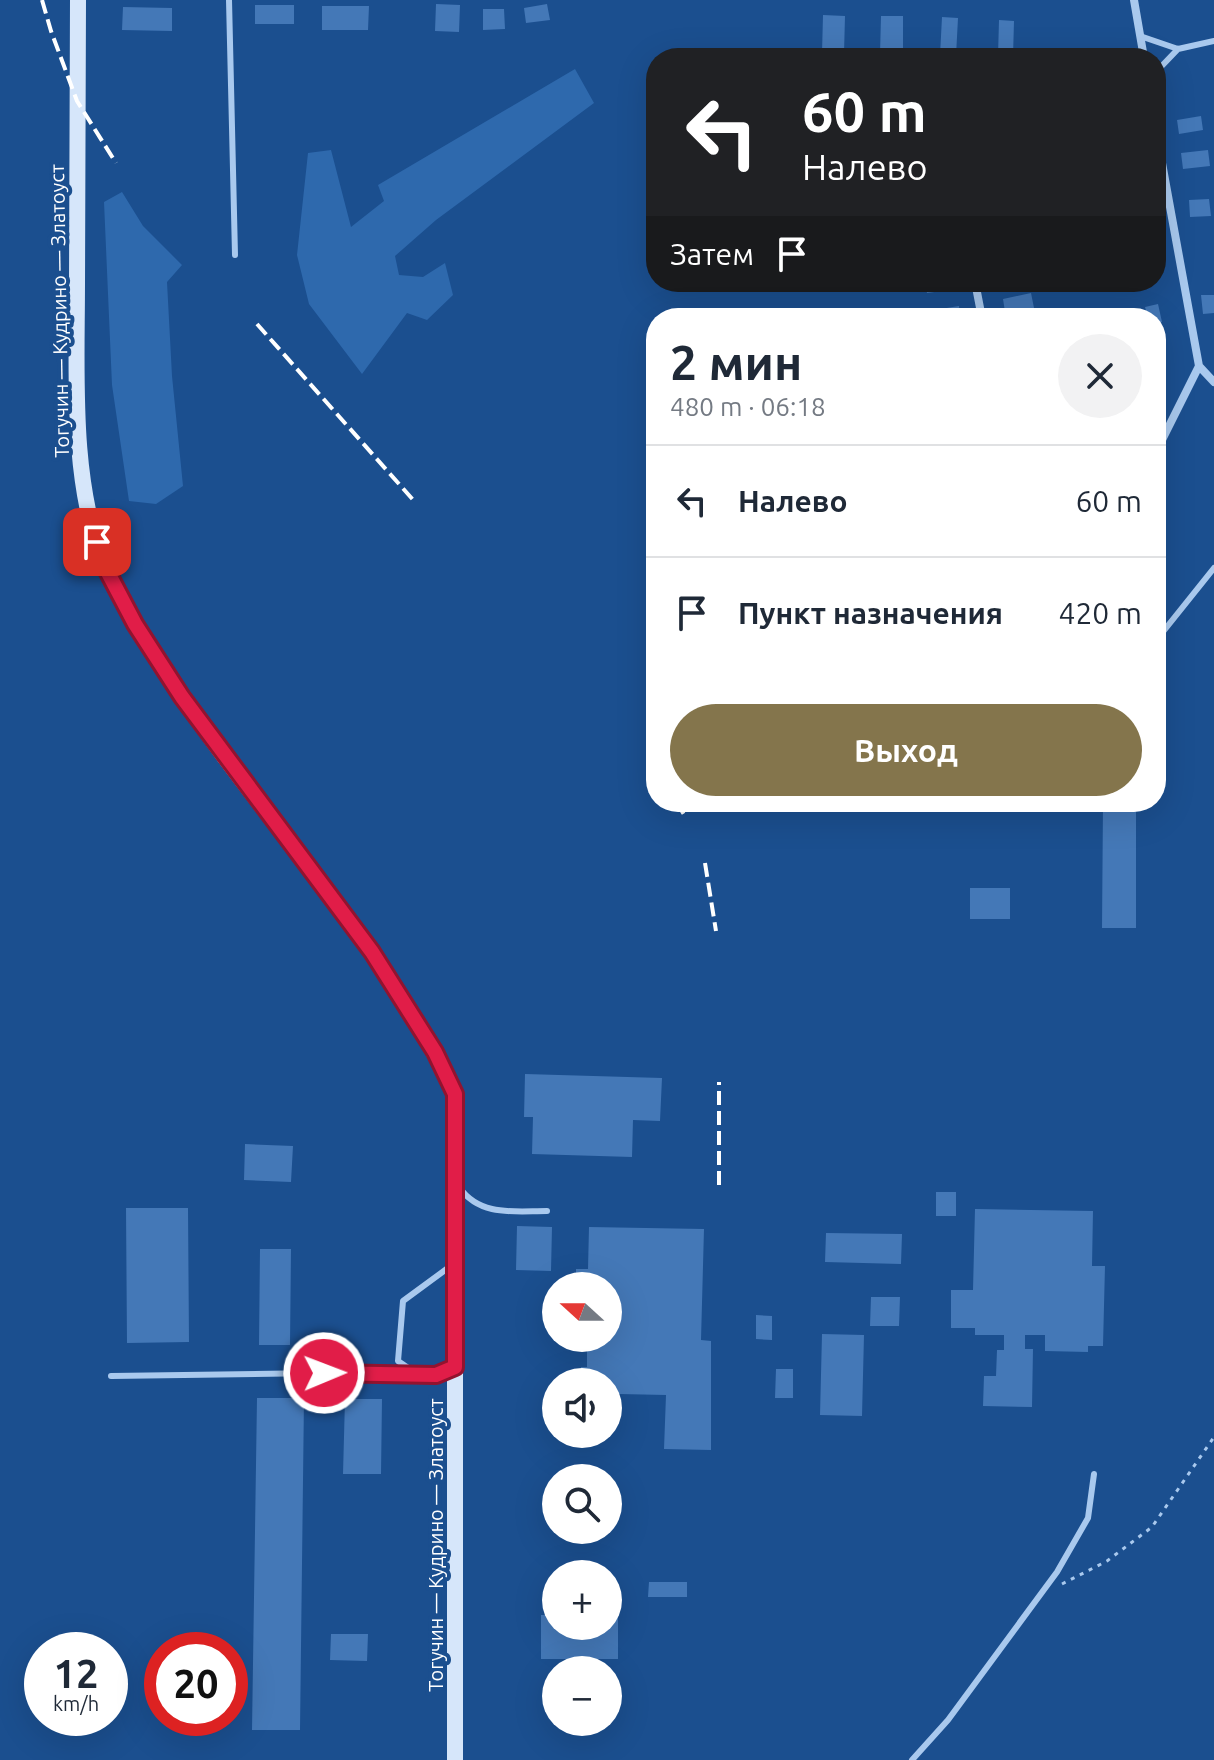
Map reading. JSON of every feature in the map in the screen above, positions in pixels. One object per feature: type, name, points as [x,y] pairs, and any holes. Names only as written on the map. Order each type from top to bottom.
[{"type":"street","name":"Тогучин — Кудрино — Златоуст","points":[[78,0],[77,339],[80,463],[89,518],[104,565],[135,624],[198,722],[372,952],[435,1052],[455,1094],[455,1760]]},
{"type":"street","points":[[1134,0],[1142,48]]},
{"type":"street","points":[[1166,185],[1199,366],[1214,382]]},
{"type":"street","points":[[1166,432],[1199,366]]},
{"type":"lane","points":[[229,0],[235,255]]},
{"type":"lane","points":[[1140,36],[1178,49],[1214,41]]},
{"type":"lane","points":[[1166,62],[1178,49]]},
{"type":"lane","points":[[1166,628],[1214,568]]},
{"type":"lane","points":[[455,1180],[476,1204],[488,1210],[547,1211]]},
{"type":"lane","points":[[418,1373],[398,1361],[403,1301],[455,1263]]},
{"type":"lane","points":[[111,1376],[436,1375],[455,1367]]},
{"type":"lane","points":[[912,1760],[948,1720],[1057,1572],[1088,1518],[1094,1474]]},
{"type":"path","points":[[1040,1594],[1107,1561],[1152,1527],[1214,1437]]},
{"type":"shaded area","points":[[575,69],[594,103],[436,220],[395,256],[399,275],[423,277],[445,263],[453,295],[427,320],[407,313],[362,374],[309,304],[297,255],[308,153],[331,150],[351,227],[384,201],[378,185]]},
{"type":"shaded area","points":[[122,192],[143,226],[182,265],[167,282],[183,486],[156,504],[129,501],[112,385],[104,202]]},
{"type":"building","points":[[436,4],[460,5],[459,32],[435,31]]},
{"type":"building","points":[[547,4],[550,20],[526,23],[524,8]]},
{"type":"building","points":[[255,5],[294,5],[294,24],[255,24]]},
{"type":"building","points":[[322,6],[369,6],[368,30],[322,30]]},
{"type":"building","points":[[123,7],[172,8],[172,31],[122,30]]},
{"type":"building","points":[[483,9],[504,9],[505,29],[483,30]]},
{"type":"building","points":[[823,15],[845,16],[844,48],[822,48]]},
{"type":"building","points":[[881,16],[903,16],[903,48],[880,48]]},
{"type":"building","points":[[942,17],[958,18],[956,48],[940,48]]},
{"type":"building","points":[[999,20],[1014,21],[1013,48],[998,48]]},
{"type":"building","points":[[1201,116],[1203,130],[1179,134],[1177,120]]},
{"type":"building","points":[[1208,150],[1210,166],[1183,169],[1181,153]]},
{"type":"building","points":[[1209,199],[1211,216],[1190,217],[1189,200]]},
{"type":"building","points":[[1031,293],[1034,308],[1004,308],[1003,299]]},
{"type":"building","points":[[1201,295],[1214,295],[1214,313],[1203,314]]},
{"type":"building","points":[[1103,812],[1136,812],[1136,928],[1102,928]]},
{"type":"building","points":[[970,888],[1010,888],[1010,919],[970,919]]},
{"type":"building","points":[[525,1074],[662,1078],[660,1121],[633,1120],[632,1157],[532,1154],[533,1117],[524,1117]]},
{"type":"building","points":[[245,1144],[293,1146],[291,1182],[244,1180]]},
{"type":"building","points":[[936,1192],[956,1192],[956,1216],[936,1216]]},
{"type":"building","points":[[126,1208],[188,1208],[189,1342],[127,1343]]},
{"type":"building","points":[[975,1209],[1093,1211],[1092,1266],[1105,1266],[1103,1346],[1088,1346],[1088,1352],[1045,1351],[1045,1335],[1025,1335],[1025,1349],[1033,1349],[1032,1407],[983,1406],[984,1376],[996,1376],[997,1350],[1004,1350],[1004,1335],[975,1335],[975,1328],[951,1328],[951,1290],[973,1290]]},
{"type":"building","points":[[517,1226],[552,1227],[551,1271],[516,1270]]},
{"type":"building","points":[[589,1227],[704,1229],[701,1340],[711,1341],[711,1450],[664,1449],[666,1395],[622,1394],[622,1368],[581,1368],[587,1367],[587,1352],[622,1352],[622,1272],[576,1272],[576,1269],[588,1269]]},
{"type":"building","points":[[826,1233],[902,1234],[901,1264],[825,1262]]},
{"type":"building","points":[[260,1249],[291,1249],[290,1345],[259,1345]]},
{"type":"building","points":[[871,1297],[900,1297],[899,1326],[870,1326]]},
{"type":"building","points":[[756,1315],[772,1316],[772,1340],[756,1339]]},
{"type":"building","points":[[822,1334],[864,1335],[862,1416],[820,1415]]},
{"type":"building","points":[[776,1369],[793,1369],[793,1398],[775,1398]]},
{"type":"building","points":[[257,1398],[304,1398],[300,1730],[252,1730]]},
{"type":"building","points":[[345,1399],[382,1399],[381,1474],[343,1474]]},
{"type":"building","points":[[649,1582],[687,1582],[687,1597],[648,1597]]},
{"type":"building","points":[[541,1615],[542,1640],[618,1640],[618,1656],[542,1656],[541,1659]]},
{"type":"building","points":[[331,1634],[368,1634],[367,1661],[330,1660]]},
{"type":"railway","points":[[42,0],[77,101],[116,163]]},
{"type":"railway","points":[[257,324],[415,502]]},
{"type":"railway","points":[[682,812],[685,816]]},
{"type":"railway","points":[[705,863],[716,931]]},
{"type":"railway","points":[[719,1082],[719,1185]]},
{"type":"route","points":[[97,542],[104,565],[135,624],[198,722],[372,952],[435,1052],[455,1094],[455,1367],[436,1375],[324,1373]]}]
